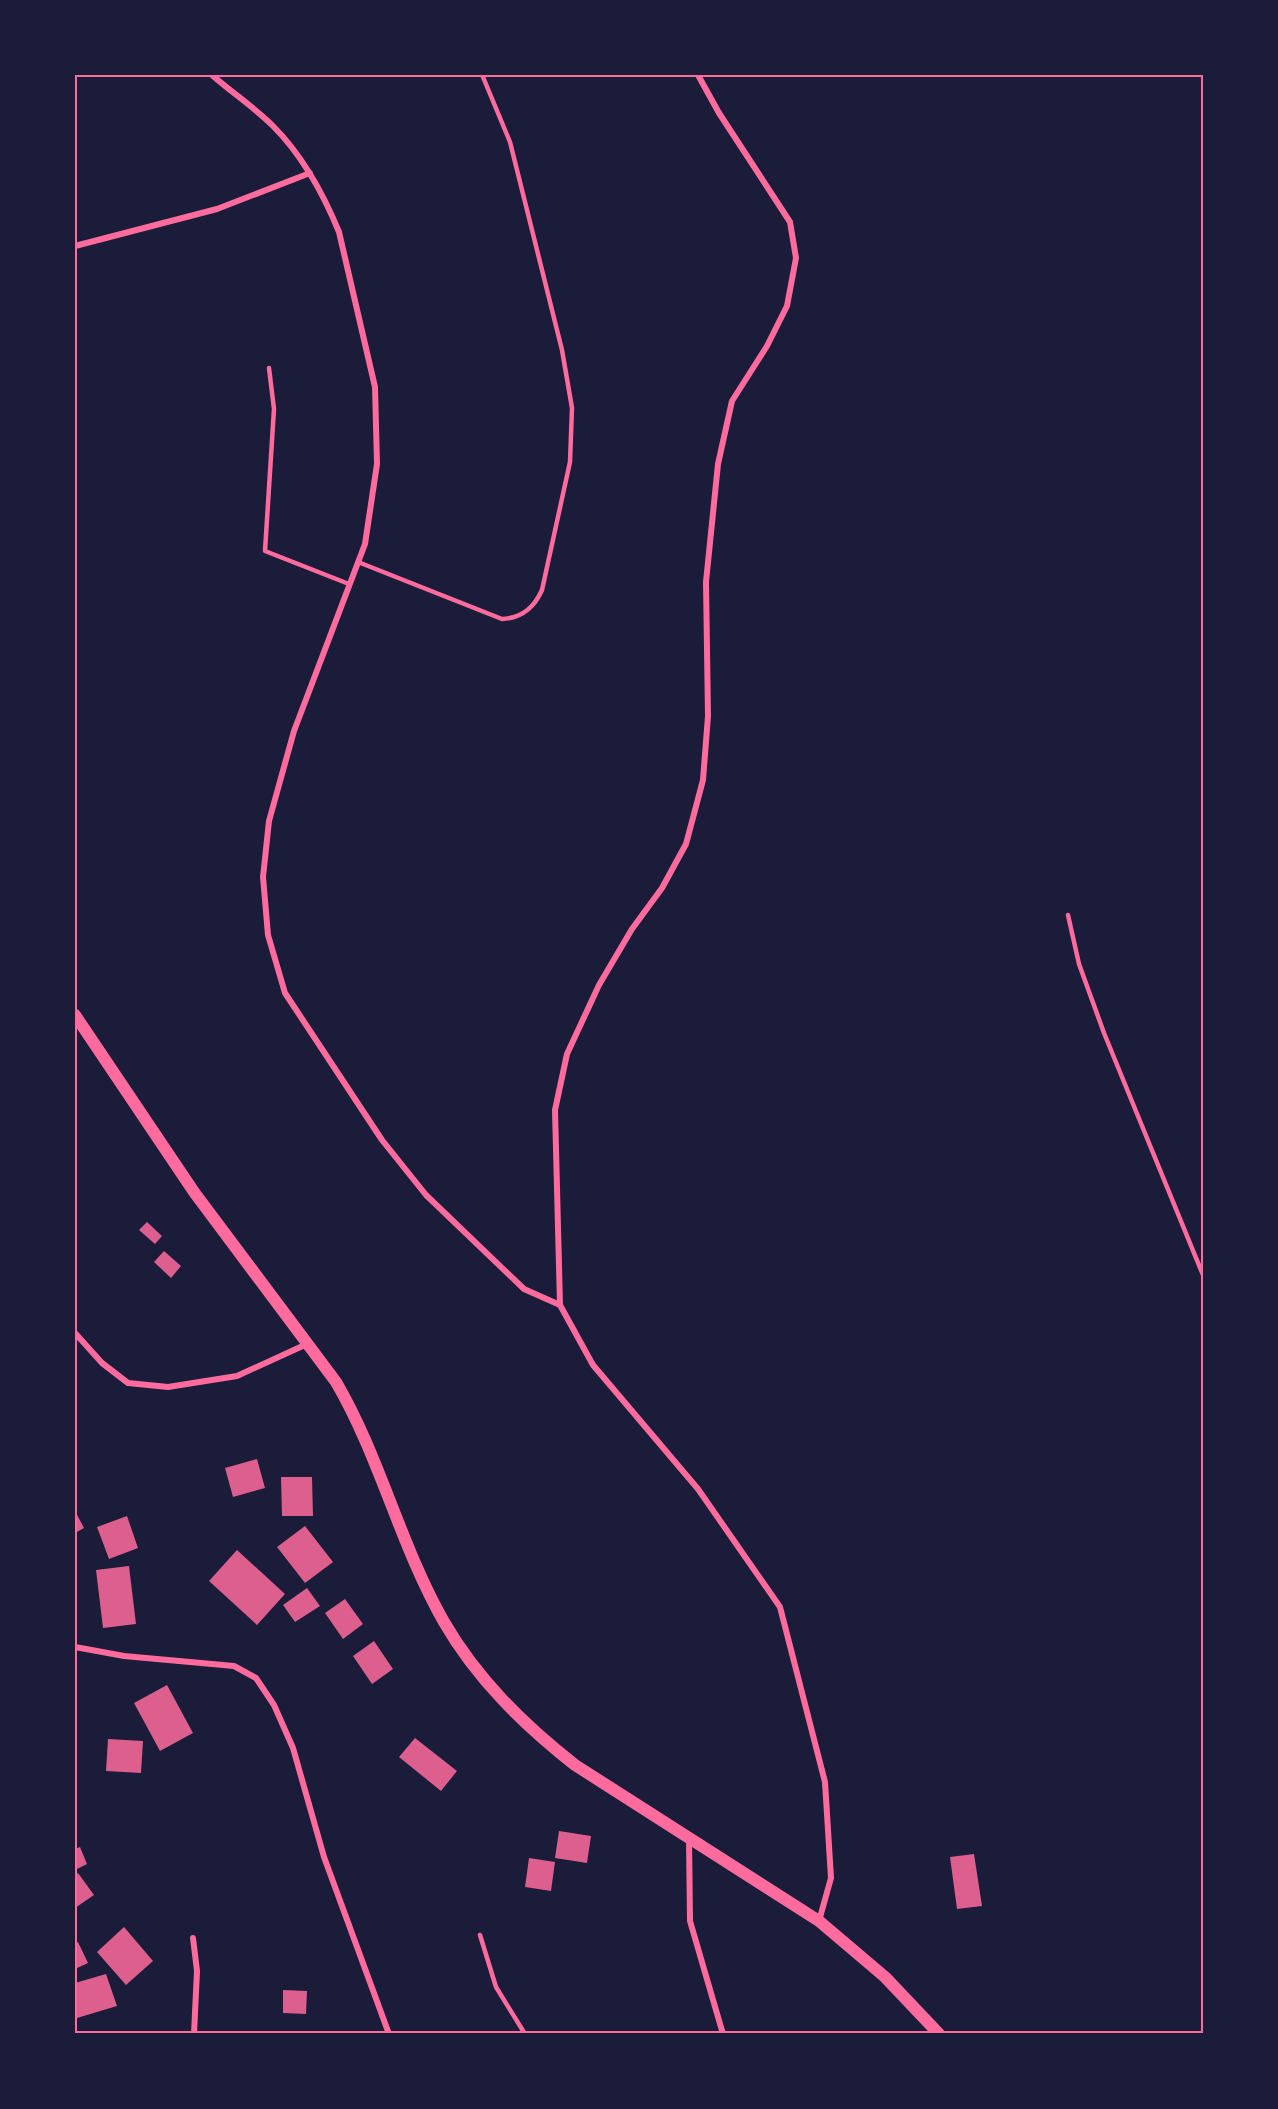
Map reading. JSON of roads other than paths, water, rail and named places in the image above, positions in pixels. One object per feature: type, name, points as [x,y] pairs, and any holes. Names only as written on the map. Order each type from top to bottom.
[{"type":"main road","points":[[75,1015],[194,1192],[308,1343],[355,1415],[422,1578],[444,1622],[470,1662],[498,1697],[539,1737],[575,1765],[819,1921],[885,1977],[939,2034]]},
{"type":"street","points":[[212,75],[271,124],[310,173],[339,232],[375,387],[377,438],[374,491],[365,544],[294,731],[269,820],[263,877],[264,906],[275,964],[285,993],[382,1140],[426,1195],[524,1289],[560,1305]]},
{"type":"street","points":[[698,75],[719,113],[790,222],[796,258],[787,306],[767,346],[732,401],[718,464],[706,582],[708,716],[703,780],[686,844],[662,888],[632,929],[599,985],[567,1054],[555,1110],[560,1305],[593,1365],[698,1489],[780,1607],[825,1782],[831,1878],[819,1921]]},
{"type":"street","points":[[75,246],[217,209],[310,173]]},
{"type":"street","points":[[75,1333],[102,1363],[128,1383],[168,1387],[237,1376],[308,1343]]},
{"type":"street","points":[[75,1647],[124,1656],[234,1666],[256,1678],[274,1705],[293,1748],[324,1857],[389,2034]]},
{"type":"street","points":[[689,1836],[690,1921],[723,2034]]},
{"type":"street","points":[[193,1938],[197,1971],[194,2034]]},
{"type":"lane","points":[[358,562],[502,619],[525,613],[542,590],[570,462],[572,408],[562,350],[510,142],[483,77]]},
{"type":"lane","points":[[269,368],[274,409],[265,551],[349,584]]},
{"type":"lane","points":[[1068,915],[1078,963],[1104,1033],[1203,1275]]},
{"type":"lane","points":[[480,1935],[496,1987],[525,2034]]}]
